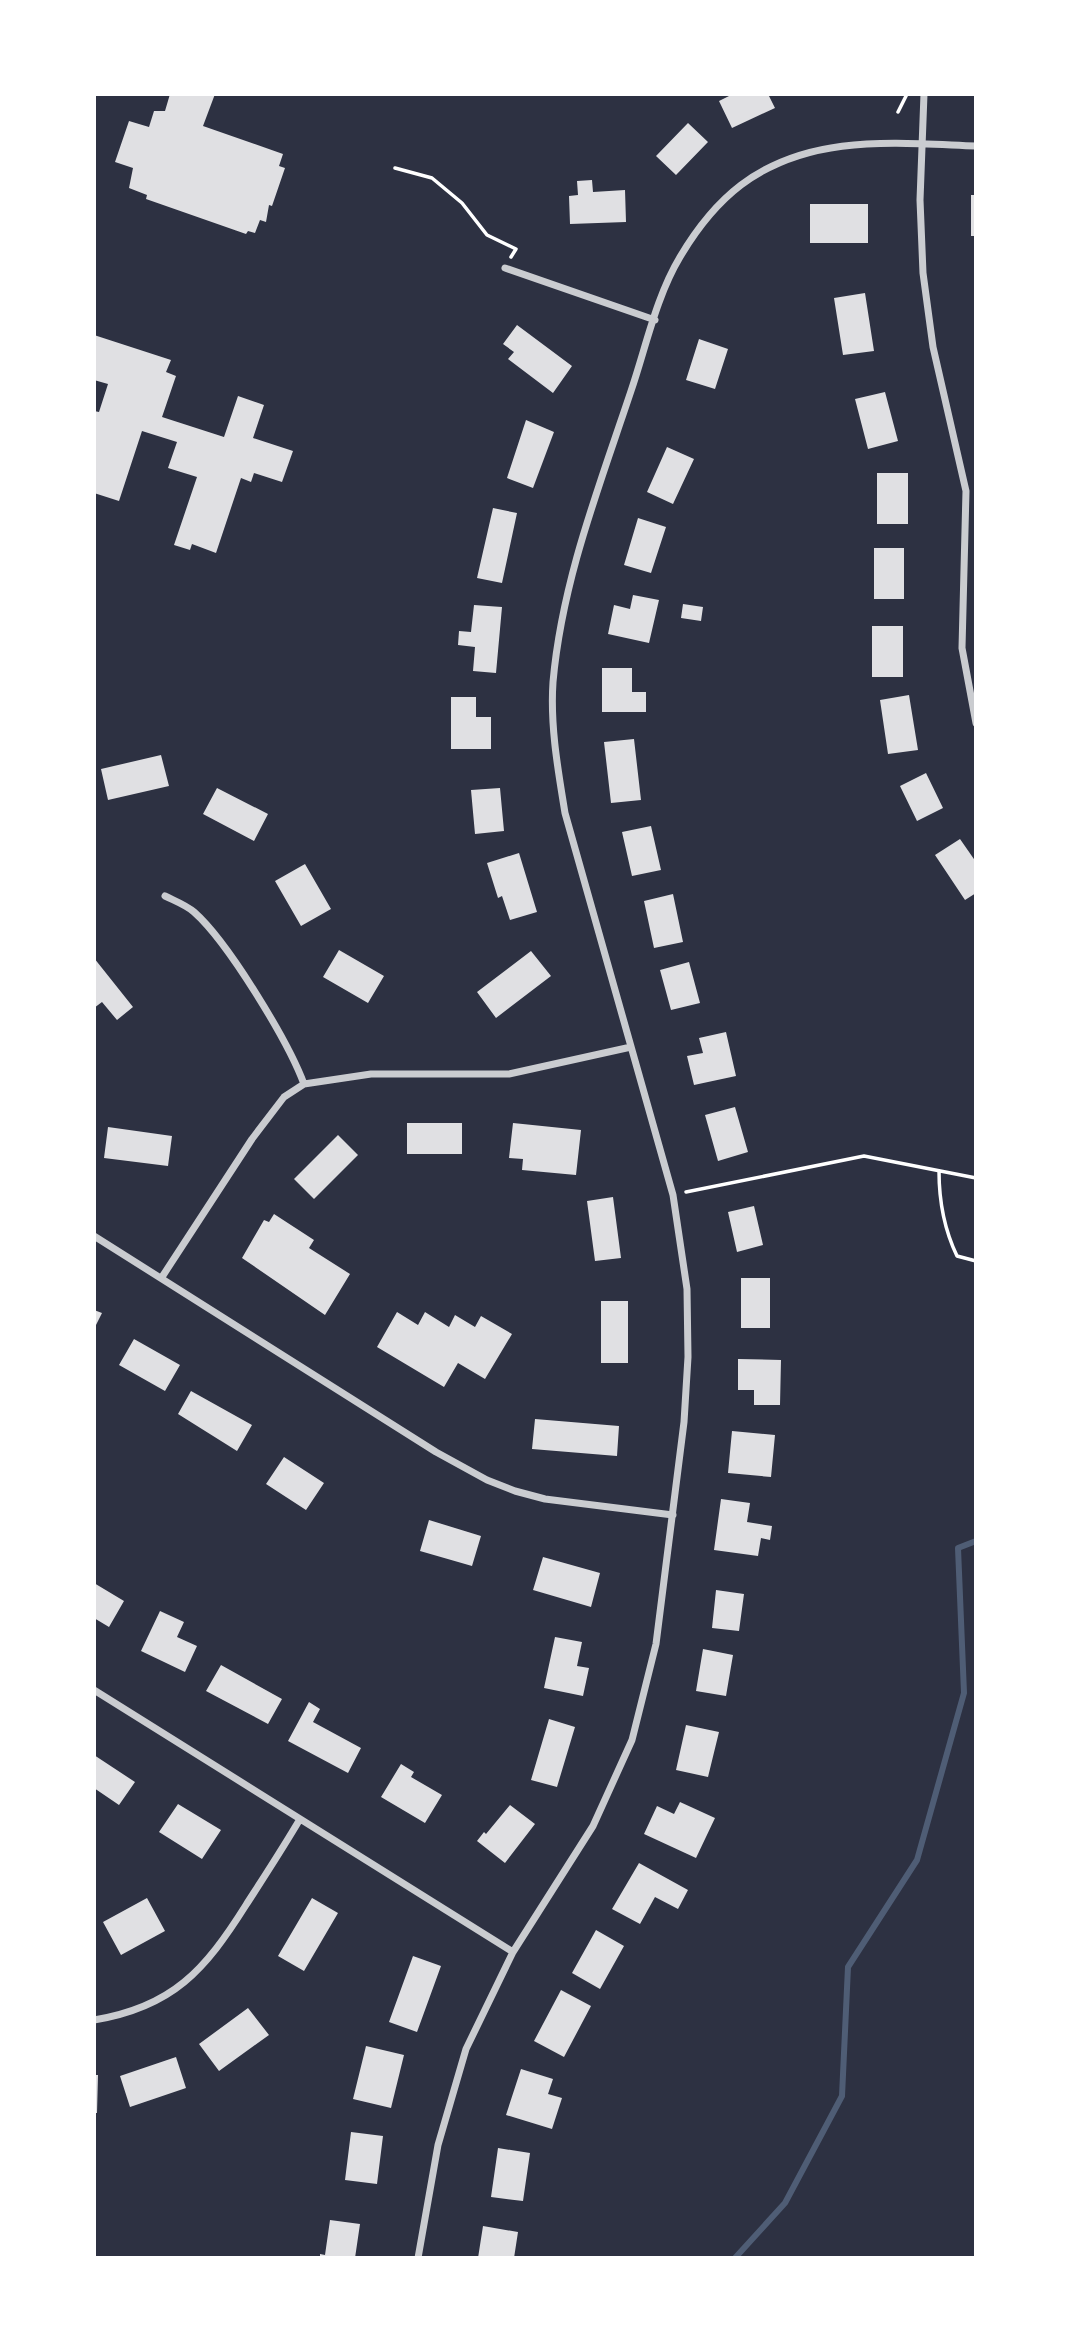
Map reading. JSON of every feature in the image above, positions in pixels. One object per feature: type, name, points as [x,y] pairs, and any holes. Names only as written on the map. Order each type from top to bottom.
[{"type":"street","points":[[924,94],[923,273],[933,346],[966,491],[962,648],[975,723]]},
{"type":"street","points":[[418,2258],[447,2107],[466,2049],[513,1952],[593,1826],[632,1740],[656,1644],[673,1516],[688,1357],[687,1289],[673,1195],[565,813],[555,751],[553,685],[559,629],[571,574],[670,277],[699,227],[740,186],[805,153],[824,147],[874,142],[975,146]]},
{"type":"street","points":[[505,268],[655,320]]},
{"type":"street","points":[[966,491],[975,491]]},
{"type":"street","points":[[165,896],[192,911],[214,933],[284,1040],[304,1084]]},
{"type":"street","points":[[162,1277],[252,1139],[284,1097],[304,1084],[371,1074],[509,1074],[631,1047]]},
{"type":"street","points":[[94,1236],[436,1452],[487,1480],[545,1499],[673,1516]]},
{"type":"street","points":[[94,1690],[513,1952]]},
{"type":"street","points":[[94,2020],[123,2015],[160,2000],[197,1975],[219,1948],[300,1819]]},
{"type":"path","points":[[898,112],[907,94]]},
{"type":"path","points":[[395,168],[432,178],[462,203],[487,235],[516,249],[505,268]]},
{"type":"path","points":[[673,1195],[864,1156],[975,1178]]},
{"type":"path","points":[[939,1171],[939,1200],[949,1241],[957,1256],[975,1261]]},
{"type":"building","points":[[170,94],[215,94],[203,126],[283,154],[279,166],[285,168],[272,206],[269,205],[266,222],[260,220],[255,233],[248,231],[246,234],[146,199],[147,195],[129,188],[133,168],[115,162],[129,121],[149,127],[154,111],[165,111]]},
{"type":"building","points":[[733,94],[768,94],[775,108],[732,128],[719,101]]},
{"type":"building","points":[[688,123],[708,142],[676,175],[656,156]]},
{"type":"building","points":[[592,180],[593,192],[625,190],[626,222],[570,224],[569,196],[578,195],[577,181]]},
{"type":"building","points":[[971,195],[976,195],[976,236],[971,236]]},
{"type":"building","points":[[810,204],[868,204],[868,243],[810,243]]},
{"type":"building","points":[[865,293],[874,351],[843,355],[834,298]]},
{"type":"building","points":[[517,325],[572,366],[553,393],[508,359],[514,352],[503,344]]},
{"type":"building","points":[[94,335],[171,360],[166,372],[176,376],[162,417],[224,437],[238,396],[264,405],[253,438],[293,451],[282,482],[254,473],[251,482],[241,478],[216,553],[192,544],[190,550],[174,545],[197,477],[168,468],[177,442],[142,431],[119,501],[94,493],[94,411],[99,412],[108,384],[94,380]]},
{"type":"building","points":[[699,339],[728,349],[715,389],[686,380]]},
{"type":"building","points":[[885,392],[898,441],[868,449],[855,399]]},
{"type":"building","points":[[526,420],[554,432],[533,488],[507,478]]},
{"type":"building","points":[[667,447],[694,459],[673,504],[647,492]]},
{"type":"building","points":[[877,473],[908,473],[908,524],[877,524]]},
{"type":"building","points":[[493,508],[517,513],[502,583],[477,578]]},
{"type":"building","points":[[638,518],[666,527],[651,573],[624,565]]},
{"type":"building","points":[[874,548],[904,548],[904,599],[874,599]]},
{"type":"building","points":[[633,595],[659,600],[649,643],[608,634],[614,605],[630,609]]},
{"type":"building","points":[[683,604],[703,607],[701,621],[681,618]]},
{"type":"building","points":[[474,605],[502,607],[496,673],[473,671],[475,647],[458,645],[459,631],[471,632]]},
{"type":"building","points":[[872,626],[903,626],[903,677],[872,677]]},
{"type":"building","points":[[602,668],[632,668],[632,692],[646,692],[646,712],[602,712]]},
{"type":"building","points":[[909,695],[918,750],[888,754],[880,700]]},
{"type":"building","points":[[451,697],[476,697],[476,717],[491,717],[491,749],[451,749]]},
{"type":"building","points":[[634,739],[641,800],[611,803],[604,742]]},
{"type":"building","points":[[161,755],[169,786],[108,800],[101,769]]},
{"type":"building","points":[[926,773],[943,808],[917,821],[900,786]]},
{"type":"building","points":[[217,788],[268,814],[254,841],[203,814]]},
{"type":"building","points":[[500,788],[504,831],[475,834],[471,790]]},
{"type":"building","points":[[651,826],[661,870],[632,876],[622,832]]},
{"type":"building","points":[[960,839],[976,862],[976,893],[965,900],[935,855]]},
{"type":"building","points":[[519,853],[537,912],[510,920],[502,896],[498,898],[487,863]]},
{"type":"building","points":[[305,864],[331,909],[301,926],[275,881]]},
{"type":"building","points":[[673,894],[683,942],[654,948],[644,901]]},
{"type":"building","points":[[339,950],[384,976],[368,1003],[323,977]]},
{"type":"building","points":[[531,951],[551,976],[496,1018],[477,992]]},
{"type":"building","points":[[94,958],[133,1007],[117,1020],[102,1002],[94,1008]]},
{"type":"building","points":[[689,962],[700,1003],[671,1010],[660,970]]},
{"type":"building","points":[[726,1032],[736,1076],[694,1085],[687,1056],[703,1053],[699,1038]]},
{"type":"building","points":[[735,1107],[748,1152],[718,1161],[705,1115]]},
{"type":"building","points":[[407,1123],[462,1123],[462,1154],[407,1154]]},
{"type":"building","points":[[513,1123],[581,1130],[576,1175],[522,1170],[523,1159],[509,1158]]},
{"type":"building","points":[[108,1127],[172,1136],[168,1166],[104,1158]]},
{"type":"building","points":[[338,1135],[358,1155],[314,1199],[294,1179]]},
{"type":"building","points":[[613,1197],[621,1258],[595,1261],[587,1201]]},
{"type":"building","points":[[754,1206],[763,1245],[737,1252],[728,1212]]},
{"type":"building","points":[[274,1214],[314,1240],[309,1248],[350,1274],[325,1315],[242,1258],[264,1220],[269,1222]]},
{"type":"building","points":[[741,1278],[770,1278],[770,1328],[741,1328]]},
{"type":"building","points":[[601,1301],[628,1301],[628,1363],[601,1363]]},
{"type":"building","points":[[94,1310],[102,1313],[94,1329]]},
{"type":"building","points":[[397,1312],[418,1325],[425,1312],[449,1327],[455,1315],[475,1327],[481,1316],[512,1334],[485,1379],[458,1363],[444,1387],[377,1347]]},
{"type":"building","points":[[134,1339],[180,1365],[165,1391],[119,1365]]},
{"type":"building","points":[[738,1359],[781,1360],[780,1405],[754,1405],[754,1390],[738,1390]]},
{"type":"building","points":[[191,1391],[252,1425],[237,1451],[178,1414]]},
{"type":"building","points":[[535,1419],[619,1426],[617,1456],[532,1449]]},
{"type":"building","points":[[732,1431],[775,1435],[771,1477],[728,1473]]},
{"type":"building","points":[[284,1457],[324,1483],[306,1510],[266,1484]]},
{"type":"building","points":[[721,1499],[750,1503],[747,1522],[772,1526],[770,1540],[761,1538],[758,1556],[714,1550]]},
{"type":"building","points":[[429,1520],[481,1536],[472,1566],[420,1551]]},
{"type":"building","points":[[543,1557],[600,1573],[591,1607],[533,1590]]},
{"type":"building","points":[[94,1583],[124,1601],[109,1627],[94,1618]]},
{"type":"building","points":[[716,1590],[744,1594],[739,1631],[712,1628]]},
{"type":"building","points":[[160,1611],[184,1622],[177,1637],[197,1646],[185,1672],[141,1651]]},
{"type":"building","points":[[555,1637],[582,1642],[577,1666],[589,1668],[583,1696],[544,1688]]},
{"type":"building","points":[[703,1649],[733,1655],[726,1696],[696,1691]]},
{"type":"building","points":[[221,1665],[282,1699],[268,1724],[206,1691]]},
{"type":"building","points":[[309,1702],[320,1709],[313,1722],[361,1748],[348,1773],[288,1741]]},
{"type":"building","points":[[549,1719],[575,1727],[557,1787],[531,1780]]},
{"type":"building","points":[[686,1725],[719,1732],[708,1777],[676,1770]]},
{"type":"building","points":[[94,1755],[135,1782],[119,1805],[94,1788]]},
{"type":"building","points":[[401,1764],[414,1772],[411,1777],[442,1795],[425,1823],[381,1797]]},
{"type":"building","points":[[680,1802],[715,1818],[696,1858],[644,1834],[657,1806],[674,1814]]},
{"type":"building","points":[[178,1804],[221,1830],[202,1859],[159,1832]]},
{"type":"building","points":[[510,1805],[535,1824],[505,1863],[477,1841]]},
{"type":"building","points":[[639,1863],[688,1890],[678,1909],[655,1897],[640,1924],[612,1909]]},
{"type":"building","points":[[147,1898],[165,1931],[121,1955],[103,1922]]},
{"type":"building","points":[[312,1898],[338,1913],[304,1971],[278,1956]]},
{"type":"building","points":[[596,1930],[624,1946],[600,1989],[572,1973]]},
{"type":"building","points":[[413,1956],[441,1966],[417,2032],[389,2022]]},
{"type":"building","points":[[561,1990],[591,2006],[564,2057],[534,2041]]},
{"type":"building","points":[[248,2008],[269,2035],[219,2071],[199,2044]]},
{"type":"building","points":[[366,2046],[404,2055],[391,2108],[353,2099]]},
{"type":"building","points":[[176,2057],[186,2088],[130,2107],[120,2076]]},
{"type":"building","points":[[521,2069],[553,2079],[548,2094],[562,2098],[552,2129],[506,2115]]},
{"type":"building","points":[[94,2075],[98,2075],[97,2113],[94,2113]]},
{"type":"building","points":[[351,2132],[383,2136],[377,2184],[345,2180]]},
{"type":"building","points":[[498,2148],[530,2153],[523,2201],[491,2197]]},
{"type":"building","points":[[330,2220],[360,2224],[355,2258],[320,2258],[320,2254],[325,2255]]},
{"type":"building","points":[[483,2226],[518,2232],[514,2258],[478,2258]]},
{"type":"waterway","points":[[735,2258],[785,2203],[842,2096],[848,1967],[917,1860],[964,1693],[958,1548],[976,1541]]}]
